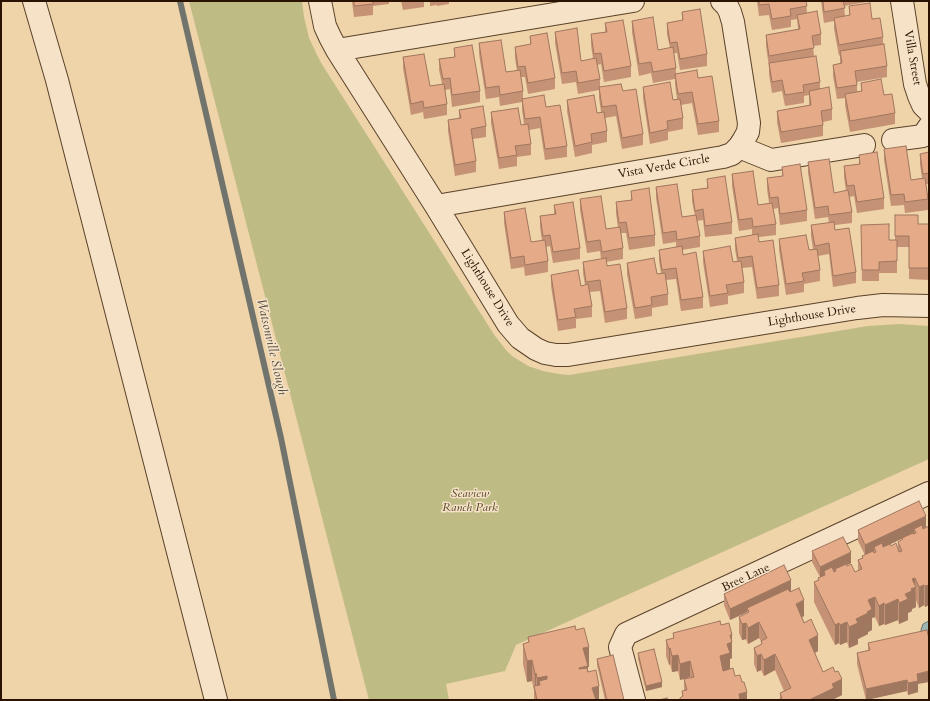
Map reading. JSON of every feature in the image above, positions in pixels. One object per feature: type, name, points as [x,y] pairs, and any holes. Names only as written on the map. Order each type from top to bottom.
[{"type":"street","points":[[34,1],[57,80],[216,700]]},
{"type":"street","name":"Lighthouse Drive","points":[[320,1],[325,26],[337,50],[436,206],[508,324],[520,338],[536,349],[551,354],[568,355],[856,308],[883,305],[929,306]]},
{"type":"street","points":[[337,50],[633,1]]},
{"type":"street","points":[[722,1],[727,6],[733,22],[748,113],[748,132],[739,147],[771,160],[864,145]]},
{"type":"street","name":"Villa Street","points":[[902,1],[915,84],[923,105],[929,111]]},
{"type":"street","points":[[893,140],[923,136],[929,127]]},
{"type":"street","name":"Vista Verde Circle","points":[[436,206],[723,157],[732,154],[739,147]]},
{"type":"street","name":"Bree Lane","points":[[634,700],[620,646],[626,634],[929,493]]},
{"type":"green space","name":"Seaview Ranch Park","points":[[189,1],[302,1],[309,38],[323,66],[495,336],[512,356],[528,366],[543,371],[569,375],[868,326],[899,324],[929,326],[929,459],[516,645],[505,671],[446,684],[449,700],[369,700]]},
{"type":"water","points":[[929,621],[929,640],[921,633],[921,630],[923,624]]},
{"type":"building","points":[[354,1],[373,1],[373,4],[354,6]]},
{"type":"building","points":[[759,1],[806,1],[807,6],[790,9],[791,16],[772,19],[769,4],[759,5]]},
{"type":"building","points":[[823,1],[843,1],[845,8],[824,12]]},
{"type":"building","points":[[870,3],[872,19],[880,18],[883,37],[839,45],[834,18],[850,15],[849,6]]},
{"type":"building","points":[[700,9],[707,54],[680,59],[677,42],[670,43],[667,23],[683,20],[682,12]]},
{"type":"building","points":[[817,11],[821,34],[812,36],[814,48],[769,56],[766,35],[800,29],[797,15]]},
{"type":"building","points":[[653,17],[658,50],[673,47],[676,68],[653,72],[651,62],[639,64],[632,21]]},
{"type":"building","points":[[623,20],[631,66],[604,71],[601,53],[594,54],[591,34],[607,32],[605,23]]},
{"type":"building","points":[[577,28],[581,61],[596,58],[600,79],[578,83],[576,71],[562,73],[555,32]]},
{"type":"building","points":[[547,33],[555,78],[528,83],[525,66],[518,67],[515,47],[531,44],[530,36]]},
{"type":"building","points":[[501,40],[506,72],[520,70],[523,91],[500,95],[499,86],[486,88],[479,43]]},
{"type":"building","points":[[884,44],[887,66],[855,71],[857,85],[837,88],[833,65],[842,63],[840,51]]},
{"type":"building","points":[[472,45],[480,91],[452,95],[450,78],[443,79],[439,59],[455,57],[454,48]]},
{"type":"building","points":[[424,54],[430,86],[444,84],[447,104],[424,108],[423,101],[411,104],[403,57]]},
{"type":"building","points":[[816,56],[820,82],[803,85],[804,92],[785,95],[782,80],[772,82],[769,63]]},
{"type":"building","points":[[697,70],[698,78],[712,76],[719,121],[698,124],[692,92],[678,94],[675,74]]},
{"type":"building","points":[[881,79],[884,95],[892,94],[895,113],[850,121],[845,94],[862,91],[861,83]]},
{"type":"building","points":[[670,82],[673,100],[680,99],[683,118],[667,121],[668,129],[650,133],[643,87]]},
{"type":"building","points":[[621,84],[623,91],[636,89],[643,134],[622,138],[616,105],[602,107],[599,87]]},
{"type":"building","points":[[829,87],[832,109],[821,111],[823,125],[781,132],[777,111],[811,105],[809,91]]},
{"type":"building","points":[[544,95],[546,107],[560,105],[567,146],[545,149],[540,117],[525,119],[522,99]]},
{"type":"building","points":[[594,95],[597,113],[604,112],[607,131],[591,134],[592,142],[575,146],[567,100]]},
{"type":"building","points":[[483,106],[486,126],[471,129],[476,161],[455,165],[448,120],[461,118],[459,110]]},
{"type":"building","points":[[518,108],[521,125],[528,124],[531,144],[515,146],[517,155],[499,158],[491,112]]},
{"type":"building","points":[[906,146],[911,180],[925,178],[928,199],[905,202],[904,194],[891,195],[884,149]]},
{"type":"building","points":[[877,152],[884,198],[857,202],[854,185],[847,186],[844,166],[860,164],[859,155]]},
{"type":"building","points":[[929,152],[929,173],[923,174],[920,154]]},
{"type":"building","points":[[829,159],[834,193],[848,190],[852,212],[829,215],[828,206],[815,208],[808,162]]},
{"type":"building","points":[[800,164],[807,210],[780,214],[778,197],[770,198],[767,178],[783,176],[782,167]]},
{"type":"building","points":[[753,171],[758,205],[772,203],[776,224],[753,227],[752,218],[739,220],[732,174]]},
{"type":"building","points":[[725,176],[732,222],[705,226],[703,209],[695,211],[692,190],[708,188],[707,179]]},
{"type":"building","points":[[677,184],[682,217],[696,215],[700,236],[677,240],[676,231],[663,233],[656,187]]},
{"type":"building","points":[[649,188],[655,235],[629,238],[626,222],[619,223],[616,202],[632,200],[631,191]]},
{"type":"building","points":[[601,196],[606,229],[620,227],[623,248],[602,252],[600,240],[587,242],[580,199]]},
{"type":"building","points":[[573,202],[580,248],[553,252],[550,235],[543,236],[540,216],[556,214],[554,205]]},
{"type":"building","points":[[525,208],[531,242],[545,240],[548,261],[525,265],[524,256],[511,258],[504,212]]},
{"type":"building","points":[[895,215],[918,215],[918,224],[929,224],[929,268],[909,268],[909,236],[895,236]]},
{"type":"building","points":[[834,222],[835,230],[849,228],[856,272],[833,276],[829,243],[815,246],[811,225]]},
{"type":"building","points":[[889,224],[889,240],[897,240],[897,261],[879,262],[879,270],[862,270],[861,225]]},
{"type":"building","points":[[758,234],[759,242],[773,240],[779,285],[757,288],[752,256],[738,258],[735,238]]},
{"type":"building","points":[[806,235],[809,250],[817,249],[820,270],[802,273],[804,281],[786,284],[779,239]]},
{"type":"building","points":[[682,246],[683,255],[696,252],[703,297],[681,300],[676,268],[662,270],[659,250]]},
{"type":"building","points":[[730,246],[733,262],[741,261],[744,282],[726,285],[728,293],[710,296],[703,251]]},
{"type":"building","points":[[606,258],[607,266],[620,264],[627,308],[605,312],[600,280],[586,282],[583,262]]},
{"type":"building","points":[[654,258],[657,274],[665,273],[668,294],[651,297],[652,305],[635,308],[627,263]]},
{"type":"building","points":[[578,270],[581,286],[588,284],[592,306],[574,309],[576,317],[558,320],[551,275]]},
{"type":"building","points":[[919,501],[926,516],[865,545],[858,530]]},
{"type":"building","points":[[922,525],[923,529],[929,526],[929,585],[919,587],[915,578],[912,579],[916,587],[911,589],[912,591],[905,594],[908,599],[899,603],[898,599],[879,606],[875,597],[868,600],[872,609],[867,612],[868,613],[856,619],[858,623],[849,627],[847,622],[840,625],[839,623],[835,625],[814,582],[819,580],[818,578],[825,575],[824,571],[832,567],[834,572],[836,571],[835,569],[846,564],[847,566],[851,564],[855,572],[862,569],[858,560],[863,558],[862,556],[873,551],[874,553],[876,552],[874,547],[882,543],[883,547],[890,544],[891,546],[896,543],[899,552],[902,551],[898,542],[903,539],[902,538],[916,533],[914,529]]},
{"type":"building","points":[[843,537],[851,552],[820,567],[812,551]]},
{"type":"building","points":[[784,565],[791,580],[730,609],[724,594]]},
{"type":"building","points":[[799,588],[804,600],[796,604],[804,623],[811,619],[818,635],[809,640],[823,672],[833,667],[835,672],[838,671],[842,679],[832,684],[834,688],[809,700],[778,700],[782,698],[780,693],[791,688],[775,654],[764,660],[761,654],[757,656],[754,648],[762,644],[761,641],[767,638],[759,622],[748,628],[746,623],[742,624],[739,617],[749,612],[747,608],[788,589],[790,592]]},
{"type":"building","points":[[720,621],[721,625],[729,623],[732,635],[730,635],[732,642],[727,644],[730,653],[720,656],[723,671],[733,668],[735,676],[740,675],[747,692],[739,694],[740,700],[680,700],[683,696],[682,691],[687,690],[684,679],[694,677],[690,661],[680,664],[678,655],[672,656],[666,640],[674,638],[673,633]]},
{"type":"building","points":[[575,626],[576,630],[584,628],[589,647],[583,648],[588,666],[579,669],[587,668],[588,672],[596,670],[599,686],[592,688],[596,700],[537,700],[534,686],[540,685],[539,681],[547,679],[547,676],[537,678],[532,660],[527,661],[523,644],[529,642],[528,637]]},
{"type":"building","points":[[927,630],[929,639],[929,671],[917,674],[918,681],[908,683],[907,680],[866,689],[857,653],[870,650],[868,643]]},
{"type":"building","points":[[654,649],[662,682],[646,686],[638,653]]},
{"type":"building","points":[[613,655],[624,700],[607,700],[597,659]]},
{"type":"waterway","name":"Watsonville Slough","points":[[180,1],[281,438],[334,700]]}]
